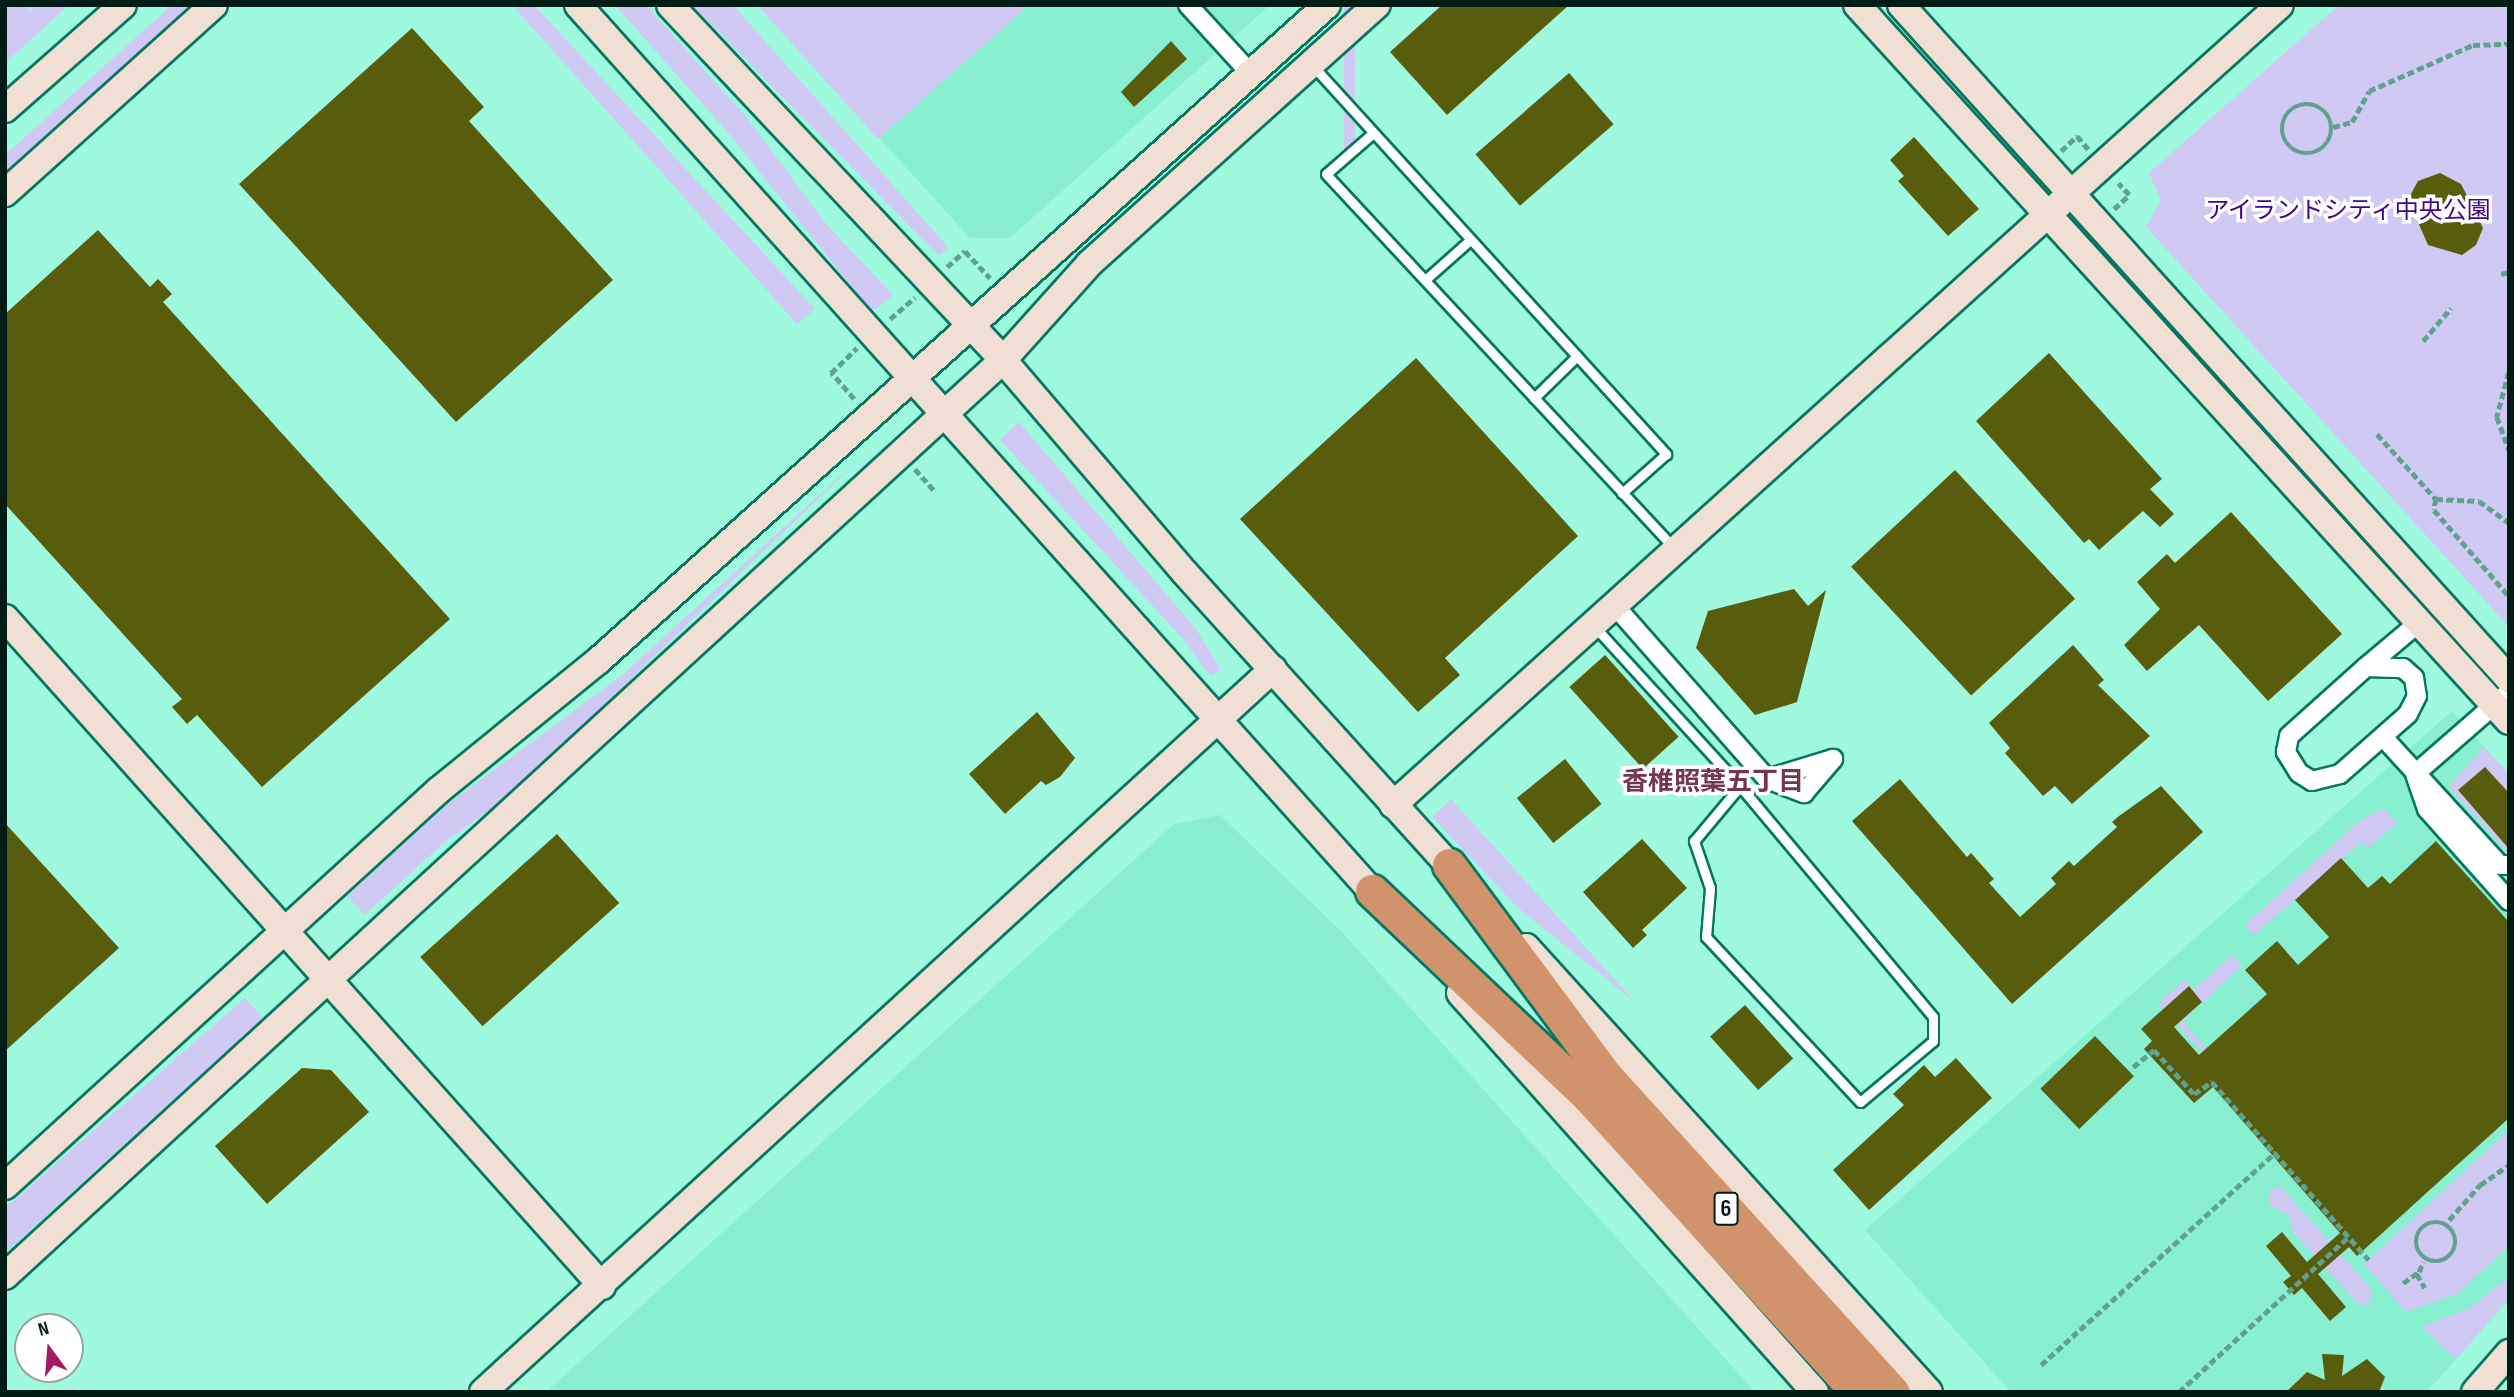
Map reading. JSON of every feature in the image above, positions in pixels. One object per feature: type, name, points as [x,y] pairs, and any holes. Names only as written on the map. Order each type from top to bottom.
[{"type":"highway","points":[[1449,865],[1597,1085]]},
{"type":"highway","points":[[1372,891],[1597,1085]]},
{"type":"highway","name":"6","points":[[1597,1085],[1838,1351],[1892,1392]]},
{"type":"highway","name":"6","points":[[1838,1351],[1857,1392]]},
{"type":"street","points":[[5,110],[122,5]]},
{"type":"street","points":[[5,193],[214,5]]},
{"type":"street","points":[[578,5],[1217,723],[1372,891],[1815,1392]]},
{"type":"street","points":[[670,5],[1003,360],[1393,805],[1631,1058],[1929,1392]]},
{"type":"street","points":[[1188,5],[1251,74]]},
{"type":"street","points":[[5,1186],[439,790],[599,660],[909,377],[1327,5]]},
{"type":"street","points":[[5,1276],[941,413],[1003,360],[1089,264],[1377,5]]},
{"type":"street","points":[[1857,5],[2051,214],[2417,624],[2504,706],[2415,774]]},
{"type":"street","points":[[1901,5],[2509,679]]},
{"type":"street","points":[[1393,805],[1678,552],[2280,5]]},
{"type":"street","points":[[1616,607],[1767,779]]},
{"type":"street","points":[[5,618],[602,1286]]},
{"type":"street","points":[[2366,667],[2386,664],[2414,678],[2417,695],[2408,714],[2327,780],[2312,781],[2299,773],[2286,752],[2289,736],[2366,667],[2417,624]]},
{"type":"street","points":[[483,1392],[602,1286],[1273,669]]},
{"type":"street","points":[[2383,737],[2500,865],[2509,865]]},
{"type":"street","points":[[2415,774],[2427,809],[2509,901]]},
{"type":"street","points":[[2476,1392],[2509,1353]]},
{"type":"lane","points":[[1311,64],[1666,454],[1622,492]]},
{"type":"lane","points":[[1373,133],[1326,174],[1678,552]]},
{"type":"lane","points":[[1425,280],[1470,240]]},
{"type":"lane","points":[[1534,398],[1577,356]]},
{"type":"lane","points":[[1594,626],[1740,786],[1933,1017],[1933,1041],[1860,1102],[1706,937],[1710,888],[1694,841],[1740,786]]},
{"type":"path","points":[[2333,127],[2352,122],[2370,92],[2473,45],[2509,44]]},
{"type":"path","points":[[2306,104],[2323,109],[2333,127],[2327,145],[2311,153],[2294,151],[2281,132],[2290,110],[2306,104]]},
{"type":"path","points":[[2501,274],[2509,272]]},
{"type":"path","points":[[2423,341],[2451,308]]},
{"type":"path","points":[[2509,372],[2497,417],[2509,450]]},
{"type":"path","points":[[2377,434],[2436,499],[2479,502],[2509,523]]},
{"type":"path","points":[[2436,499],[2434,510],[2509,596]]},
{"type":"path","points":[[2133,1067],[2154,1050],[2194,1094],[2212,1082],[2369,1260]]},
{"type":"path","points":[[2041,1365],[2276,1152]]},
{"type":"path","points":[[2449,1220],[2480,1185],[2509,1165]]},
{"type":"path","points":[[2427,1224],[2445,1224],[2456,1237],[2454,1251],[2444,1260],[2426,1259],[2418,1248],[2418,1234],[2427,1224]]},
{"type":"path","points":[[2179,1392],[2348,1237]]},
{"type":"path","points":[[2403,1283],[2417,1274],[2423,1262]]},
{"type":"path","points":[[2417,1274],[2425,1288]]},
{"type":"shaded area","points":[[759,5],[1270,5],[1010,238],[970,238]]},
{"type":"shaded area","points":[[2452,711],[2509,774],[2509,1299],[2427,1392],[2011,1392],[1865,1230]]},
{"type":"shaded area","points":[[1220,815],[1343,933],[1755,1392],[546,1392],[1174,824]]},
{"type":"green space","points":[[5,5],[25,5],[31,11],[37,5],[69,5],[5,63]]},
{"type":"green space","points":[[172,5],[196,5],[5,176],[5,155]]},
{"type":"green space","points":[[512,5],[534,5],[815,309],[797,324]]},
{"type":"green space","points":[[615,5],[646,5],[748,119],[827,225],[893,295],[872,312],[730,135]]},
{"type":"green space","points":[[692,5],[733,5],[948,247],[939,256]]},
{"type":"green space","points":[[757,5],[1029,5],[878,139]]},
{"type":"green space","points":[[1344,5],[1355,5],[1355,152],[1344,152]]},
{"type":"green space","name":"アイランドシティ中央公園","points":[[2339,5],[2509,5],[2509,627],[2146,227],[2161,201],[2149,173]]},
{"type":"green space","points":[[1019,422],[1196,629],[1221,670],[1213,675],[1205,670],[1184,640],[1000,440]]},
{"type":"green space","points":[[873,446],[509,796],[442,844],[365,915],[347,896],[449,803],[621,676]]},
{"type":"green space","points":[[2484,747],[2509,774],[2509,854],[2449,787]]},
{"type":"green space","points":[[1451,799],[1635,1002],[1517,907],[1432,817]]},
{"type":"green space","points":[[2384,808],[2397,823],[2367,849],[2363,841],[2254,935],[2245,925],[2358,822]]},
{"type":"green space","points":[[2232,955],[2242,966],[2182,1021],[2206,1048],[2203,1052],[2158,1004],[2184,980],[2194,990]]},
{"type":"green space","points":[[245,998],[263,1018],[5,1253],[5,1208]]},
{"type":"green space","points":[[2509,1130],[2509,1246],[2457,1294],[2406,1312],[2364,1264]]},
{"type":"green space","points":[[2280,1186],[2372,1290],[2369,1304],[2359,1305],[2293,1232],[2288,1215],[2269,1205],[2270,1190]]},
{"type":"green space","points":[[2509,1277],[2509,1299],[2456,1359],[2421,1327],[2470,1308]]},
{"type":"building","points":[[1442,5],[1569,5],[1447,115],[1390,52]]},
{"type":"building","points":[[412,28],[484,107],[469,121],[613,280],[456,422],[239,184]]},
{"type":"building","points":[[1171,41],[1187,59],[1134,107],[1121,92]]},
{"type":"building","points":[[1569,73],[1614,124],[1520,206],[1475,154]]},
{"type":"building","points":[[1914,137],[1979,209],[1948,236],[1898,181],[1904,176],[1890,160]]},
{"type":"building","points":[[2440,173],[2461,184],[2483,228],[2476,245],[2462,255],[2428,245],[2414,213],[2411,194],[2418,181]]},
{"type":"building","points":[[98,230],[150,287],[158,279],[172,294],[163,302],[450,619],[262,787],[197,715],[187,724],[172,707],[182,699],[5,504],[5,314]]},
{"type":"building","points":[[2049,353],[2162,479],[2150,489],[2174,514],[2160,527],[2143,511],[2099,550],[2089,539],[2084,543],[1976,421]]},
{"type":"building","points":[[1416,358],[1578,536],[1445,658],[1460,675],[1418,712],[1240,519]]},
{"type":"building","points":[[1955,470],[2075,599],[1971,696],[1851,567]]},
{"type":"building","points":[[2231,512],[2342,634],[2268,701],[2199,625],[2147,671],[2124,645],[2160,609],[2137,582],[2167,554],[2175,563]]},
{"type":"building","points":[[1794,589],[1808,606],[1826,590],[1797,702],[1755,715],[1696,648],[1708,611]]},
{"type":"building","points":[[2073,645],[2104,680],[2098,685],[2150,736],[2072,804],[2055,786],[2043,796],[2005,753],[2010,748],[1989,723]]},
{"type":"building","points":[[1605,655],[1679,737],[1643,769],[1569,687]]},
{"type":"building","points":[[1037,712],[1075,758],[1060,777],[1046,785],[1041,781],[1005,814],[969,774]]},
{"type":"building","points":[[1565,759],[1602,804],[1553,843],[1517,798]]},
{"type":"building","points":[[2485,767],[2509,793],[2509,849],[2458,790]]},
{"type":"building","points":[[1900,779],[1967,857],[1971,853],[1994,879],[1989,883],[2020,917],[2056,884],[2051,878],[2069,861],[2074,866],[2117,827],[2112,822],[2161,786],[2203,832],[2012,1004],[1852,821]]},
{"type":"building","points":[[5,823],[119,948],[5,1051]]},
{"type":"building","points":[[557,834],[619,903],[482,1026],[420,957]]},
{"type":"building","points":[[1642,839],[1687,888],[1642,930],[1647,935],[1633,948],[1583,892]]},
{"type":"building","points":[[2436,841],[2509,922],[2509,1118],[2357,1256],[2349,1247],[2318,1274],[2346,1307],[2330,1321],[2302,1288],[2294,1295],[2283,1282],[2291,1276],[2266,1246],[2282,1232],[2307,1262],[2340,1233],[2213,1087],[2194,1103],[2144,1049],[2152,1041],[2141,1029],[2189,986],[2202,1002],[2174,1027],[2199,1055],[2267,994],[2245,970],[2277,941],[2298,965],[2329,937],[2295,900],[2341,858],[2368,888],[2382,876],[2390,884]]},
{"type":"building","points":[[1745,1005],[1793,1059],[1758,1090],[1710,1036]]},
{"type":"building","points":[[2095,1036],[2134,1076],[2079,1129],[2040,1089]]},
{"type":"building","points":[[1956,1058],[1992,1098],[1869,1210],[1833,1170],[1904,1105],[1893,1094],[1924,1065],[1935,1077]]},
{"type":"building","points":[[302,1068],[331,1070],[369,1112],[267,1204],[215,1146]]},
{"type":"building","points":[[2322,1354],[2344,1355],[2342,1376],[2367,1359],[2385,1377],[2379,1392],[2286,1392],[2307,1372],[2325,1380]]},
{"type":"district","name":"香椎照葉五丁目","points":[[1713,783]]}]
